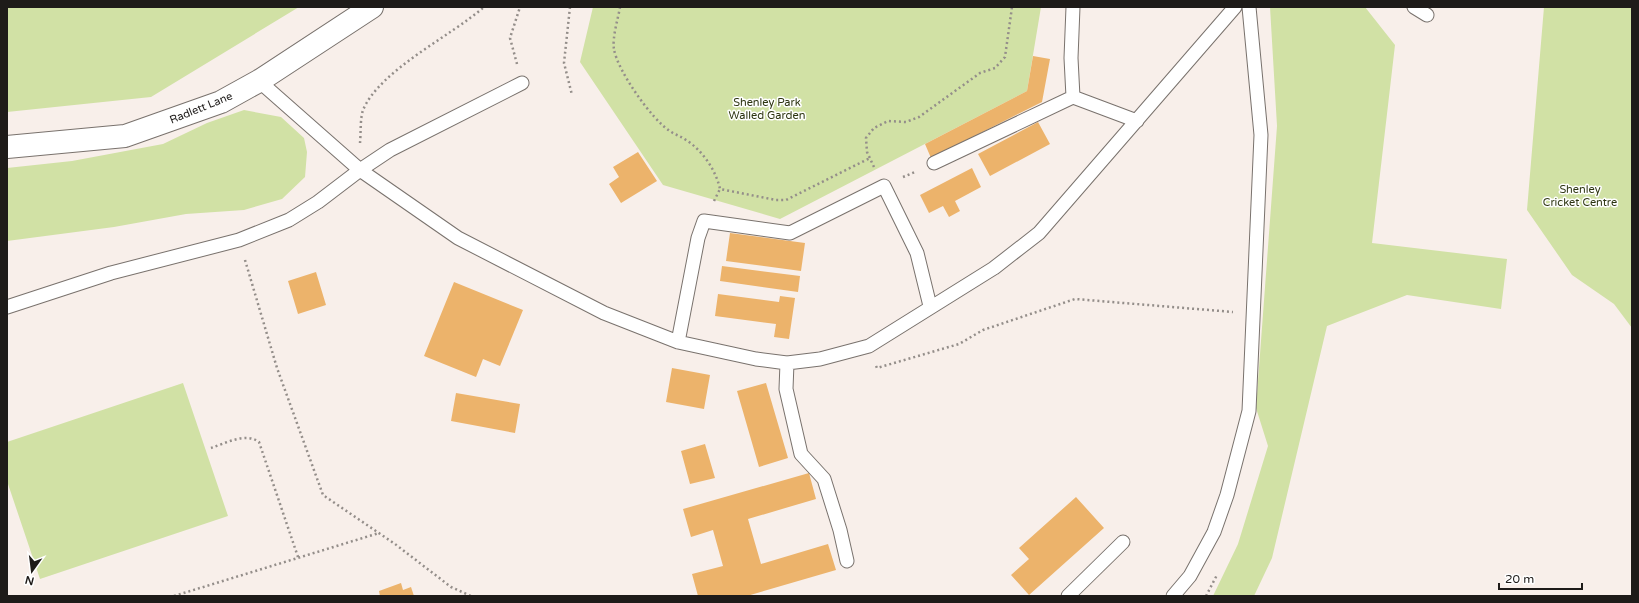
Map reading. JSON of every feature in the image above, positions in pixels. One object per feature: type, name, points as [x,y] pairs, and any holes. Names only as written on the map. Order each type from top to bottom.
[{"type":"street","name":"Radlett Lane","points":[[7,147],[125,136],[221,102],[259,81],[372,7]]},
{"type":"lane","points":[[1073,7],[1071,58],[1073,97]]},
{"type":"lane","points":[[259,81],[360,170],[458,238],[604,313],[678,342],[756,359],[787,363],[820,359],[868,346],[930,306],[994,268],[1039,233],[1235,7]]},
{"type":"lane","points":[[1173,596],[1190,576],[1214,532],[1227,495],[1249,410],[1261,135],[1249,7]]},
{"type":"lane","points":[[1414,7],[1427,15]]},
{"type":"lane","points":[[7,307],[111,274],[239,240],[289,220],[318,202],[360,170],[390,150],[522,83]]},
{"type":"lane","points":[[934,163],[1073,97],[1137,121]]},
{"type":"lane","points":[[678,342],[698,238],[704,221],[790,233],[884,186],[917,253],[930,306]]},
{"type":"lane","points":[[787,363],[786,389],[800,454],[824,479],[840,530],[847,561]]},
{"type":"lane","points":[[1068,596],[1123,542]]},
{"type":"path","points":[[360,170],[363,110],[374,92],[402,66],[469,20],[484,7]]},
{"type":"path","points":[[520,7],[510,38],[522,83]]},
{"type":"path","points":[[570,7],[564,63],[572,95]]},
{"type":"path","points":[[620,7],[613,47],[620,67],[654,118],[699,151],[712,168],[720,188],[776,200],[786,200],[870,158]]},
{"type":"path","points":[[875,169],[867,152],[866,138],[874,128],[888,121],[906,122],[919,117],[980,73],[995,68],[1005,57],[1012,7]]},
{"type":"path","points":[[884,186],[934,163]]},
{"type":"path","points":[[239,240],[277,368],[323,495],[380,533],[450,587],[471,596]]},
{"type":"path","points":[[868,346],[877,368],[959,344],[983,330],[1075,299],[1253,313]]},
{"type":"path","points":[[211,448],[245,437],[253,438],[259,442],[298,557]]},
{"type":"path","points":[[174,596],[380,533]]},
{"type":"green space","points":[[7,7],[299,7],[151,97],[7,112]]},
{"type":"green space","name":"Shenley Park Walled Garden","points":[[593,7],[1041,7],[1027,91],[780,219],[663,185],[580,62]]},
{"type":"green space","points":[[1270,7],[1365,7],[1395,45],[1372,243],[1507,259],[1501,309],[1407,295],[1327,326],[1272,558],[1254,596],[1213,596],[1238,544],[1268,446],[1256,408],[1277,126]]},
{"type":"green space","name":"Shenley Cricket Centre","points":[[1544,7],[1632,7],[1632,328],[1614,304],[1572,275],[1527,210]]},
{"type":"green space","points":[[244,110],[281,117],[304,138],[307,152],[305,177],[282,199],[244,210],[186,214],[114,227],[7,241],[7,168],[72,161],[163,144],[207,123]]},
{"type":"green space","points":[[183,383],[228,516],[40,579],[7,481],[7,442]]},
{"type":"building","points":[[1033,56],[1050,59],[1042,102],[931,158],[925,144],[1027,91]]},
{"type":"building","points":[[1038,122],[1050,144],[990,176],[978,154]]},
{"type":"building","points":[[638,152],[657,181],[621,203],[609,184],[619,177],[613,167]]},
{"type":"building","points":[[972,168],[981,187],[955,201],[960,211],[949,217],[943,206],[929,213],[920,195]]},
{"type":"building","points":[[730,233],[805,243],[801,271],[726,261]]},
{"type":"building","points":[[722,266],[800,276],[798,292],[720,281]]},
{"type":"building","points":[[316,272],[326,305],[298,314],[288,281]]},
{"type":"building","points":[[454,282],[523,310],[500,366],[483,359],[476,377],[424,356]]},
{"type":"building","points":[[718,294],[779,302],[780,296],[795,298],[789,339],[774,337],[776,324],[715,316]]},
{"type":"building","points":[[672,368],[710,375],[704,409],[666,402]]},
{"type":"building","points":[[766,383],[788,458],[759,467],[737,391]]},
{"type":"building","points":[[456,393],[520,404],[515,433],[451,421]]},
{"type":"building","points":[[705,444],[715,478],[690,484],[681,451]]},
{"type":"building","points":[[809,473],[816,499],[748,519],[761,564],[828,544],[836,570],[747,596],[698,596],[692,574],[723,566],[713,530],[691,537],[683,509]]},
{"type":"building","points":[[1076,497],[1104,528],[1029,595],[1011,575],[1029,559],[1019,548]]},
{"type":"building","points":[[401,583],[403,590],[411,587],[414,596],[380,596],[379,591]]}]
